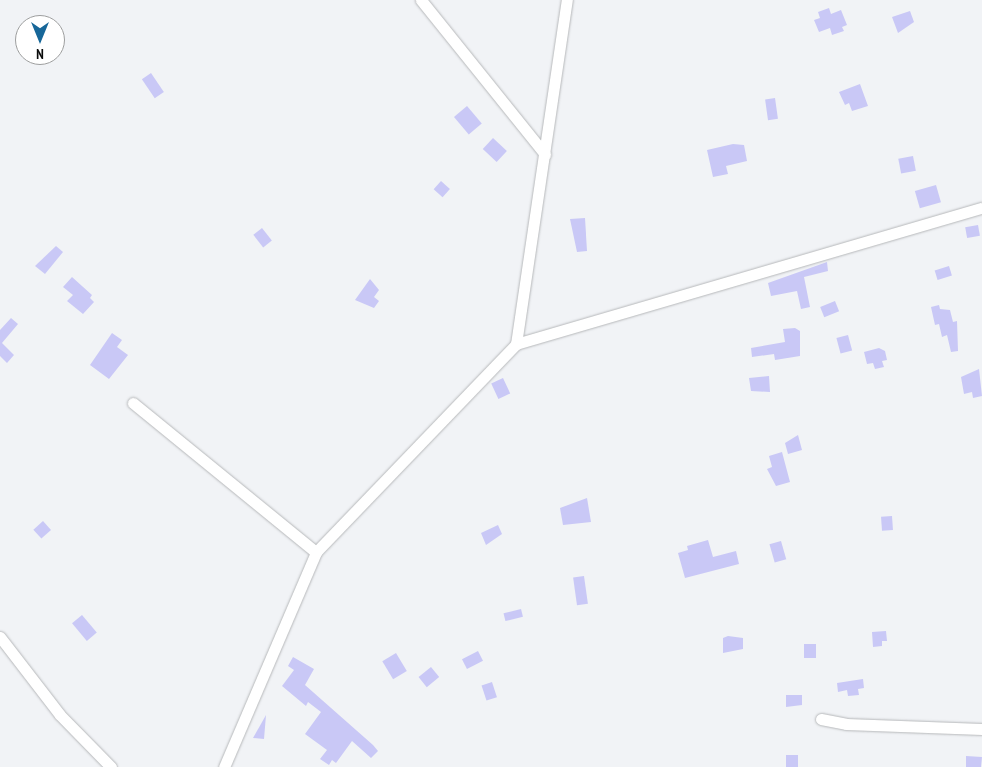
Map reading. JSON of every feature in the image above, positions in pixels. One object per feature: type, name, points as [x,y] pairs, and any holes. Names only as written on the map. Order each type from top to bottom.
[{"type":"street","points":[[421,0],[545,154]]},
{"type":"street","points":[[516,344],[567,0]]},
{"type":"street","points":[[224,767],[316,552],[516,344],[982,208]]},
{"type":"street","points":[[133,403],[316,552]]},
{"type":"street","points":[[0,637],[60,714],[111,767]]},
{"type":"street","points":[[821,719],[846,724],[982,729]]},
{"type":"building","points":[[829,8],[831,14],[841,10],[847,25],[842,27],[844,31],[832,35],[830,28],[819,32],[814,20],[820,18],[818,12]]},
{"type":"building","points":[[910,11],[914,22],[898,33],[892,17]]},
{"type":"building","points":[[151,73],[164,92],[155,98],[142,79]]},
{"type":"building","points":[[860,84],[868,106],[852,111],[849,103],[845,105],[839,92]]},
{"type":"building","points":[[775,98],[778,119],[768,120],[765,99]]},
{"type":"building","points":[[467,106],[482,124],[469,135],[454,117]]},
{"type":"building","points":[[493,138],[507,151],[497,162],[483,149]]},
{"type":"building","points":[[733,144],[744,145],[747,161],[726,166],[728,174],[713,177],[707,150]]},
{"type":"building","points":[[913,156],[916,171],[901,174],[898,159]]},
{"type":"building","points":[[441,181],[450,189],[443,197],[434,189]]},
{"type":"building","points":[[936,185],[941,202],[920,208],[915,191]]},
{"type":"building","points":[[585,218],[587,251],[577,252],[570,219]]},
{"type":"building","points":[[978,225],[980,236],[967,238],[965,227]]},
{"type":"building","points":[[262,228],[272,241],[263,247],[253,235]]},
{"type":"building","points":[[56,246],[63,252],[45,274],[35,266]]},
{"type":"building","points":[[827,262],[828,271],[804,277],[810,307],[801,309],[797,291],[771,296],[768,283]]},
{"type":"building","points":[[949,266],[952,276],[938,280],[935,270]]},
{"type":"building","points":[[72,277],[92,295],[90,298],[94,302],[83,314],[67,301],[73,295],[63,287]]},
{"type":"building","points":[[370,279],[379,290],[374,297],[379,301],[374,308],[355,300]]},
{"type":"building","points":[[835,301],[839,311],[824,317],[820,307]]},
{"type":"building","points":[[939,305],[940,309],[950,310],[953,322],[957,321],[958,351],[951,352],[947,335],[942,337],[939,324],[935,325],[931,307]]},
{"type":"building","points":[[11,318],[18,324],[2,343],[14,355],[7,363],[0,356],[0,330]]},
{"type":"building","points":[[795,328],[800,331],[800,356],[775,360],[774,354],[752,357],[751,348],[785,342],[783,329]]},
{"type":"building","points":[[112,333],[122,340],[117,347],[128,355],[109,379],[90,365]]},
{"type":"building","points":[[848,335],[852,350],[841,354],[836,338]]},
{"type":"building","points":[[879,348],[885,351],[887,360],[882,361],[884,367],[875,369],[873,363],[867,364],[864,352]]},
{"type":"building","points":[[979,369],[982,396],[973,398],[972,392],[964,394],[961,377]]},
{"type":"building","points":[[769,376],[770,392],[751,391],[749,378]]},
{"type":"building","points":[[503,378],[510,393],[498,399],[491,383]]},
{"type":"building","points":[[798,435],[802,450],[788,454],[785,443]]},
{"type":"building","points":[[782,452],[790,482],[776,486],[767,469],[772,467],[769,456]]},
{"type":"building","points":[[587,498],[591,522],[563,525],[560,508]]},
{"type":"building","points":[[892,516],[893,530],[882,531],[881,517]]},
{"type":"building","points":[[43,521],[51,530],[41,539],[33,530]]},
{"type":"building","points":[[498,525],[502,534],[486,545],[481,533]]},
{"type":"building","points":[[708,540],[713,557],[736,551],[739,564],[685,578],[678,553],[688,550],[687,546]]},
{"type":"building","points":[[781,541],[786,559],[775,563],[769,544]]},
{"type":"building","points":[[584,576],[588,604],[577,605],[573,578]]},
{"type":"building","points":[[521,609],[523,617],[505,621],[504,613]]},
{"type":"building","points":[[82,615],[97,633],[87,641],[72,623]]},
{"type":"building","points":[[886,631],[887,641],[882,641],[882,646],[873,647],[872,632]]},
{"type":"building","points":[[728,636],[743,638],[743,649],[723,653],[723,638]]},
{"type":"building","points":[[804,644],[816,644],[816,658],[804,658]]},
{"type":"building","points":[[478,651],[483,661],[467,669],[462,659]]},
{"type":"building","points":[[396,653],[407,671],[393,679],[382,661]]},
{"type":"building","points":[[293,657],[314,669],[305,685],[378,751],[371,758],[352,741],[336,763],[332,760],[329,765],[320,759],[327,750],[305,734],[321,712],[308,702],[306,706],[282,686],[294,670],[288,666]]},
{"type":"building","points":[[431,667],[439,677],[427,687],[419,677]]},
{"type":"building","points":[[863,679],[864,688],[858,689],[859,695],[848,696],[847,690],[838,692],[837,683]]},
{"type":"building","points":[[492,682],[497,697],[486,701],[482,685]]},
{"type":"building","points":[[786,695],[802,695],[802,705],[786,707]]},
{"type":"building","points":[[266,715],[264,739],[253,738]]},
{"type":"building","points":[[786,755],[798,755],[798,767],[786,767]]},
{"type":"building","points":[[966,756],[982,757],[981,767],[966,767]]}]
